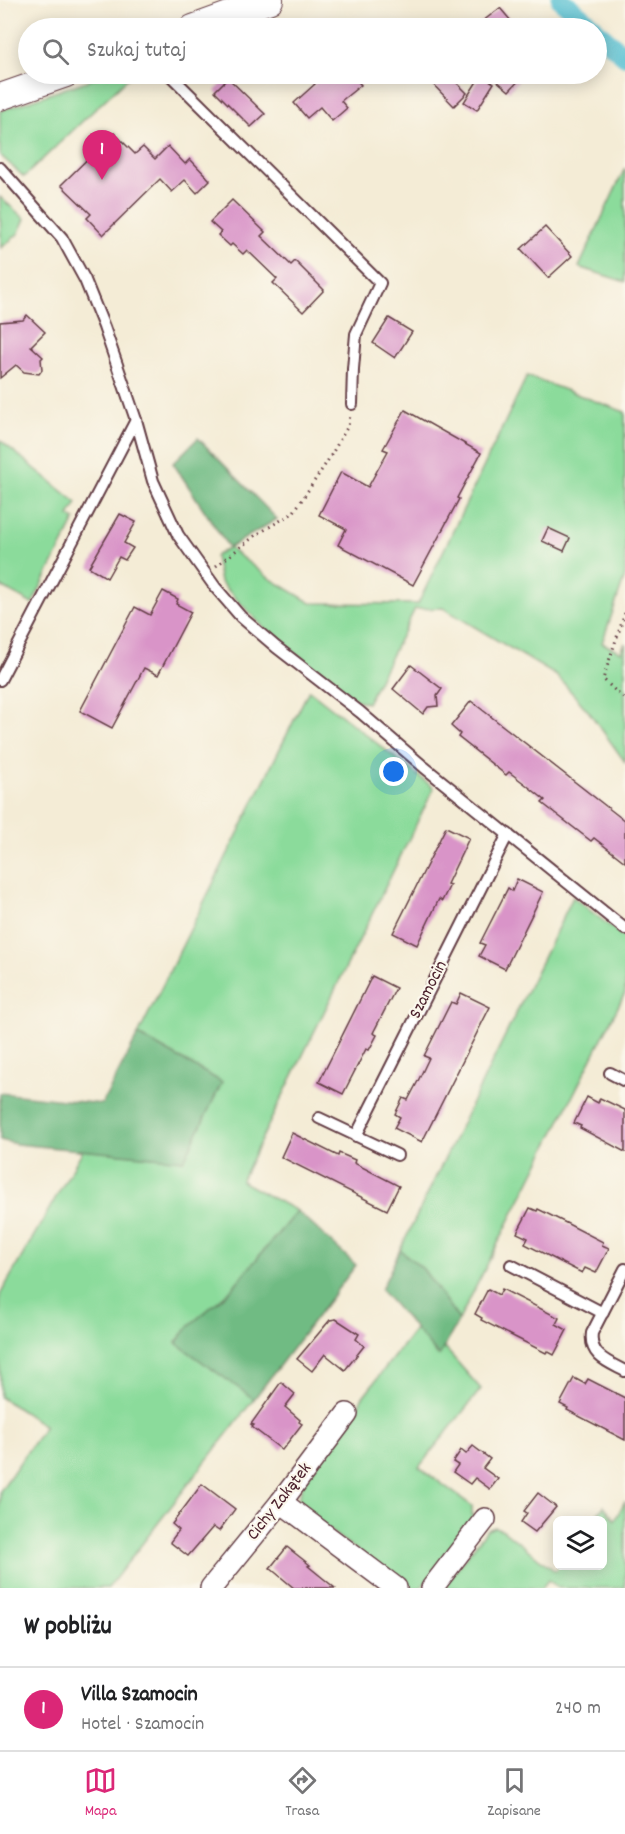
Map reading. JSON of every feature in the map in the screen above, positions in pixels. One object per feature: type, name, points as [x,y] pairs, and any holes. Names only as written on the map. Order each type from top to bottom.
[{"type":"street","points":[[220,18],[270,0]]},
{"type":"street","points":[[0,97],[37,84]]},
{"type":"street","name":"Cichy Zakątek","points":[[211,1588],[281,1502],[347,1414]]},
{"type":"street","points":[[281,1502],[396,1588]]},
{"type":"street","points":[[432,1588],[485,1519]]},
{"type":"lane","points":[[179,84],[380,283],[356,334],[352,404]]},
{"type":"lane","points":[[0,168],[62,237],[85,280],[136,420],[153,481],[178,535],[206,575],[241,617],[276,647],[360,712],[506,839],[625,929]]},
{"type":"lane","points":[[0,681],[136,420]]},
{"type":"lane","name":"Szamocin","points":[[356,1136],[506,839]]},
{"type":"lane","points":[[610,1074],[625,1081]]},
{"type":"lane","points":[[319,1118],[397,1155]]},
{"type":"lane","points":[[512,1265],[603,1313]]},
{"type":"lane","points":[[625,1269],[592,1333],[591,1341],[599,1357],[625,1371]]},
{"type":"path","points":[[206,575],[256,535],[293,513],[348,426],[352,404]]},
{"type":"path","points":[[625,613],[603,679],[625,700]]},
{"type":"green space","points":[[553,0],[570,0],[591,18],[574,18]]},
{"type":"green space","points":[[607,32],[625,48],[625,63],[607,47]]},
{"type":"green space","points":[[78,84],[122,84],[24,177],[0,155],[0,111]]},
{"type":"green space","points":[[625,168],[625,282],[579,267]]},
{"type":"green space","points":[[0,197],[25,219],[18,234],[1,248]]},
{"type":"green space","points":[[527,376],[625,412],[625,576],[602,643],[621,652],[625,643],[625,762],[589,712],[557,676],[443,608],[415,609],[367,703],[353,699],[268,632],[220,582],[215,556],[229,548],[269,578],[311,603],[418,604]]},
{"type":"green space","points":[[198,438],[277,519],[229,548],[173,463]]},
{"type":"green space","points":[[0,440],[77,503],[69,516],[75,520],[32,604],[0,586]]},
{"type":"green space","points":[[309,690],[434,788],[241,1181],[297,1211],[229,1292],[190,1325],[176,1342],[254,1399],[108,1588],[0,1588],[0,1491],[45,1426],[0,1397],[0,1295],[83,1150],[184,1160],[222,1082],[138,1035]]},
{"type":"green space","points":[[573,897],[625,938],[625,993],[459,1320],[423,1269],[400,1250]]},
{"type":"green space","points":[[138,1035],[222,1082],[184,1160],[16,1144],[0,1140],[0,1093],[102,1104]]},
{"type":"green space","points":[[297,1211],[356,1265],[254,1399],[176,1343],[190,1325],[229,1292]]},
{"type":"green space","points":[[400,1250],[423,1269],[459,1320],[439,1356],[381,1290]]},
{"type":"green space","points":[[416,1328],[438,1356],[444,1347],[481,1389],[419,1467],[472,1506],[472,1515],[475,1519],[430,1579],[420,1588],[408,1588],[307,1514],[299,1500],[302,1484],[355,1413],[362,1398]]},
{"type":"green space","points":[[625,1501],[625,1588],[559,1588],[548,1580],[542,1588],[442,1588],[487,1530],[495,1527],[503,1530],[555,1571],[607,1570],[607,1516],[596,1516],[604,1506],[615,1520]]},
{"type":"building","points":[[500,8],[508,18],[487,18]]},
{"type":"building","points":[[222,84],[234,84],[265,114],[251,127],[215,91]]},
{"type":"building","points":[[315,84],[361,85],[341,101],[347,108],[332,121],[320,107],[307,118],[294,103]]},
{"type":"building","points":[[433,84],[458,84],[467,93],[454,106]]},
{"type":"building","points":[[475,84],[493,84],[477,110],[464,102]]},
{"type":"building","points":[[501,84],[516,84],[509,91]]},
{"type":"building","points":[[114,133],[135,154],[143,147],[155,159],[168,146],[185,164],[190,159],[210,180],[197,193],[185,180],[172,192],[160,179],[103,235],[87,218],[91,214],[61,185]]},
{"type":"building","points":[[232,200],[265,232],[261,236],[291,265],[295,261],[324,290],[303,312],[273,283],[277,279],[247,250],[243,254],[218,235],[221,232],[210,222]]},
{"type":"building","points":[[545,227],[572,256],[548,278],[521,249]]},
{"type":"building","points":[[27,315],[45,332],[31,346],[43,357],[41,359],[42,370],[39,374],[24,372],[16,365],[0,378],[0,322],[23,320]]},
{"type":"building","points":[[389,318],[412,332],[395,358],[373,343]]},
{"type":"building","points":[[405,410],[481,453],[413,585],[338,545],[346,529],[319,515],[341,472],[368,487],[388,451],[383,449]]},
{"type":"building","points":[[120,514],[136,522],[124,543],[133,548],[125,560],[119,557],[107,578],[89,567]]},
{"type":"building","points":[[548,528],[570,538],[564,551],[542,541]]},
{"type":"building","points":[[163,591],[178,599],[176,604],[191,612],[158,675],[144,668],[112,728],[80,711],[135,607],[150,615]]},
{"type":"building","points":[[411,665],[442,689],[437,696],[438,706],[428,707],[423,714],[393,689]]},
{"type":"building","points":[[471,701],[625,821],[625,862],[594,838],[591,841],[542,803],[545,800],[525,784],[509,772],[506,775],[458,737],[460,734],[451,726]]},
{"type":"building","points":[[446,827],[469,838],[447,884],[450,885],[442,901],[439,899],[417,945],[393,933]]},
{"type":"building","points":[[517,879],[543,892],[505,969],[479,956],[485,945],[480,943],[508,888],[512,891]]},
{"type":"building","points":[[372,976],[396,988],[373,1033],[377,1035],[369,1050],[366,1049],[343,1094],[319,1082]]},
{"type":"building","points":[[461,993],[490,1007],[422,1142],[394,1128],[400,1117],[395,1114],[403,1098],[408,1100],[429,1058],[424,1056],[451,1002],[456,1004]]},
{"type":"building","points":[[587,1097],[598,1103],[600,1098],[625,1110],[625,1152],[574,1123]]},
{"type":"building","points":[[292,1133],[338,1156],[339,1153],[355,1160],[354,1163],[399,1186],[387,1210],[281,1157]]},
{"type":"building","points":[[530,1208],[537,1211],[538,1209],[603,1242],[602,1245],[609,1248],[596,1273],[585,1268],[582,1273],[525,1244],[528,1238],[517,1233]]},
{"type":"building","points":[[488,1289],[499,1295],[502,1289],[559,1318],[556,1324],[567,1330],[554,1355],[481,1320],[482,1318],[475,1314]]},
{"type":"building","points":[[336,1319],[359,1334],[356,1339],[364,1346],[345,1370],[325,1354],[312,1371],[297,1359],[330,1320]]},
{"type":"building","points":[[574,1378],[585,1384],[588,1379],[625,1398],[625,1440],[567,1410],[568,1408],[560,1404]]},
{"type":"building","points":[[281,1382],[295,1394],[285,1407],[302,1424],[282,1450],[251,1424]]},
{"type":"building","points":[[473,1446],[490,1459],[483,1468],[498,1479],[490,1489],[475,1478],[470,1484],[453,1472],[458,1465],[453,1462],[461,1450],[466,1454]]},
{"type":"building","points":[[202,1484],[235,1509],[219,1531],[213,1527],[188,1556],[170,1542],[179,1530],[172,1524]]},
{"type":"building","points":[[538,1493],[556,1507],[535,1532],[521,1522],[527,1513],[524,1511]]},
{"type":"building","points":[[287,1547],[335,1588],[294,1588],[270,1568]]},
{"type":"waterway","points":[[561,0],[582,18]]},
{"type":"waterway","points":[[607,40],[625,56]]},
{"type":"place","name":"Villa Szamocin","points":[[102,180]]}]
